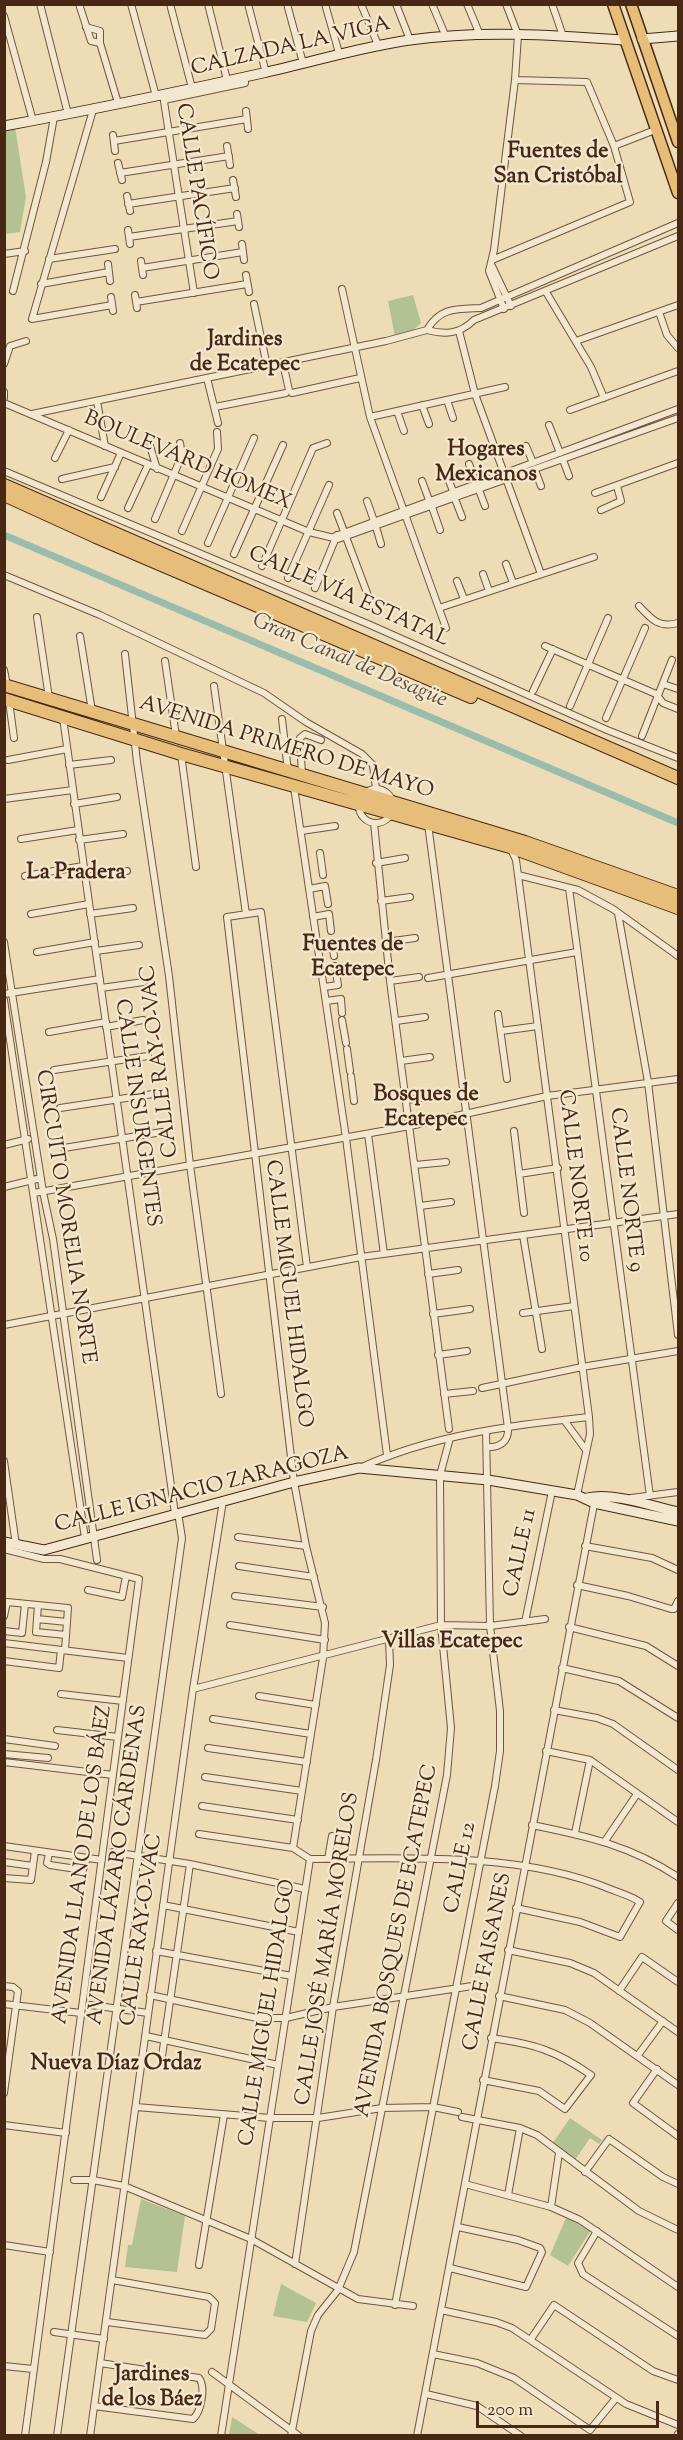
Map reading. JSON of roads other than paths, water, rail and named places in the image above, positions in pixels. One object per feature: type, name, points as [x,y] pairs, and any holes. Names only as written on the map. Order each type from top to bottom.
[{"type":"highway","points":[[4,486],[678,778]]},
{"type":"highway","points":[[4,495],[96,537],[678,787]]},
{"type":"highway","name":"AVENIDA PRIMERO DE MAYO","points":[[6,685],[302,775],[362,800]]},
{"type":"highway","name":"AVENIDA PRIMERO DE MAYO","points":[[7,700],[135,741],[294,786],[392,808],[554,858]]},
{"type":"highway","name":"AVENIDA PRIMERO DE MAYO","points":[[392,808],[428,824],[516,847]]},
{"type":"highway","points":[[554,858],[678,896]]},
{"type":"highway","points":[[554,858],[678,908]]},
{"type":"main road","points":[[613,4],[678,193]]},
{"type":"main road","points":[[631,4],[642,39],[675,122],[678,141]]},
{"type":"main road","points":[[643,90],[654,106],[678,174]]},
{"type":"street","points":[[40,4],[68,114]]},
{"type":"street","points":[[79,4],[91,41],[100,43]]},
{"type":"street","name":"CALLE PACÍFICO","points":[[131,4],[161,97],[169,132],[194,293]]},
{"type":"street","points":[[170,4],[192,88]]},
{"type":"street","points":[[207,4],[227,80]]},
{"type":"street","points":[[248,4],[266,73]]},
{"type":"street","points":[[287,4],[303,63]]},
{"type":"street","points":[[325,4],[339,53]]},
{"type":"street","points":[[361,4],[378,45]]},
{"type":"street","points":[[396,4],[410,40]]},
{"type":"street","points":[[432,4],[446,37]]},
{"type":"street","points":[[467,4],[480,35]]},
{"type":"street","points":[[504,309],[489,271],[492,263],[515,80],[518,34],[506,4]]},
{"type":"street","points":[[552,4],[563,36]]},
{"type":"street","points":[[4,16],[33,121]]},
{"type":"street","points":[[86,27],[100,31],[100,43],[118,104]]},
{"type":"street","name":"CALZADA LA VIGA","points":[[4,126],[161,97],[227,80],[266,73],[339,53],[410,40],[518,34],[624,40]]},
{"type":"street","points":[[642,39],[678,36]]},
{"type":"street","points":[[161,97],[245,83],[245,77]]},
{"type":"street","points":[[492,263],[630,202],[614,146],[589,85],[584,81],[515,80]]},
{"type":"street","points":[[93,110],[32,319],[112,304]]},
{"type":"street","points":[[246,111],[248,129]]},
{"type":"street","points":[[13,291],[25,251],[54,117]]},
{"type":"street","points":[[116,151],[113,138],[169,132],[247,119]]},
{"type":"street","points":[[614,146],[655,130]]},
{"type":"street","points":[[227,146],[230,165]]},
{"type":"street","points":[[118,163],[121,176],[174,164],[229,156]]},
{"type":"street","points":[[233,180],[236,197]]},
{"type":"street","points":[[127,196],[129,207],[235,188]]},
{"type":"street","points":[[129,237],[238,221]]},
{"type":"street","points":[[427,330],[433,319],[443,312],[481,308],[678,223]]},
{"type":"street","points":[[31,414],[354,348],[427,330],[439,333],[459,331],[474,320],[678,236]]},
{"type":"street","points":[[242,244],[244,260]]},
{"type":"street","points":[[49,259],[115,249]]},
{"type":"street","points":[[4,254],[25,251]]},
{"type":"street","points":[[142,268],[243,252]]},
{"type":"street","points":[[492,263],[511,306]]},
{"type":"street","points":[[586,263],[590,274]]},
{"type":"street","points":[[108,264],[110,281]]},
{"type":"street","points":[[41,284],[109,272]]},
{"type":"street","points":[[246,275],[249,292]]},
{"type":"street","points":[[136,302],[247,284]]},
{"type":"street","points":[[342,289],[369,417],[446,628]]},
{"type":"street","points":[[546,292],[591,367],[604,398]]},
{"type":"street","points":[[254,304],[267,366]]},
{"type":"street","points":[[576,341],[678,305]]},
{"type":"street","points":[[470,308],[474,320]]},
{"type":"street","points":[[659,312],[667,335],[678,348]]},
{"type":"street","points":[[459,331],[475,394],[541,574]]},
{"type":"street","points":[[4,364],[10,346],[26,341]]},
{"type":"street","points":[[283,363],[289,392]]},
{"type":"street","points":[[570,410],[678,371]]},
{"type":"street","points":[[207,378],[218,423]]},
{"type":"street","points":[[214,408],[360,378]]},
{"type":"street","points":[[369,417],[505,387]]},
{"type":"street","points":[[4,392],[4,398]]},
{"type":"street","points":[[447,400],[453,418]]},
{"type":"street","points":[[97,401],[105,446]]},
{"type":"street","name":"BOULEVARD HOMEX","points":[[4,403],[309,532],[335,537]]},
{"type":"street","points":[[422,405],[429,424]]},
{"type":"street","points":[[405,513],[429,500],[676,410],[678,428]]},
{"type":"street","points":[[397,411],[404,431]]},
{"type":"street","points":[[315,588],[335,537],[455,499],[677,418]]},
{"type":"street","points":[[549,425],[560,453]]},
{"type":"street","points":[[55,458],[69,430]]},
{"type":"street","points":[[182,531],[218,449],[217,432]]},
{"type":"street","points":[[607,435],[610,443]]},
{"type":"street","points":[[208,543],[254,438]]},
{"type":"street","points":[[155,519],[182,455],[180,443]]},
{"type":"street","points":[[262,566],[313,448],[327,443]]},
{"type":"street","points":[[234,554],[283,445]]},
{"type":"street","points":[[150,446],[157,469]]},
{"type":"street","points":[[526,446],[533,462]]},
{"type":"street","points":[[101,497],[121,453]]},
{"type":"street","points":[[563,460],[569,476]]},
{"type":"street","points":[[595,493],[678,463]]},
{"type":"street","points":[[470,464],[476,483]]},
{"type":"street","points":[[128,508],[148,465]]},
{"type":"street","points":[[62,478],[115,467]]},
{"type":"street","points":[[536,470],[541,486]]},
{"type":"street","name":"CALLE VÍA ESTATAL","points":[[4,471],[191,548],[608,730],[678,758]]},
{"type":"street","points":[[447,476],[453,491]]},
{"type":"street","points":[[422,481],[429,500]]},
{"type":"street","points":[[288,578],[329,485]]},
{"type":"street","points":[[601,510],[621,501],[617,486]]},
{"type":"street","points":[[479,490],[485,506]]},
{"type":"street","points":[[455,499],[462,517]]},
{"type":"street","points":[[367,501],[381,543]]},
{"type":"street","points":[[432,507],[440,530]]},
{"type":"street","points":[[337,513],[372,606]]},
{"type":"street","points":[[439,608],[594,557]]},
{"type":"street","points":[[506,564],[513,584]]},
{"type":"street","points":[[483,574],[489,591]]},
{"type":"street","name":"AVENIDA PRIMERO DE MAYO","points":[[4,575],[100,615],[264,693],[306,722],[362,754],[373,765],[376,789]]},
{"type":"street","points":[[457,581],[464,599]]},
{"type":"street","points":[[639,606],[653,621],[664,626],[678,623]]},
{"type":"street","points":[[37,617],[49,698]]},
{"type":"street","points":[[570,706],[590,666],[608,618]]},
{"type":"street","points":[[606,718],[645,628]]},
{"type":"street","points":[[80,636],[92,711]]},
{"type":"street","points":[[545,646],[623,680],[678,709]]},
{"type":"street","points":[[533,691],[553,650]]},
{"type":"street","name":"CALLE RAY-O-VAC","points":[[125,654],[135,741],[169,976],[190,1166],[222,1394]]},
{"type":"street","points":[[642,736],[672,660]]},
{"type":"street","points":[[165,661],[176,736]]},
{"type":"street","points":[[4,670],[6,685]]},
{"type":"street","points":[[663,684],[678,689]]},
{"type":"street","points":[[214,686],[246,914],[261,912],[307,1267]]},
{"type":"street","points":[[7,700],[14,738]]},
{"type":"street","name":"CALLE INSURGENTES","points":[[63,717],[177,1514]]},
{"type":"street","points":[[282,719],[288,771]]},
{"type":"street","points":[[302,775],[300,738],[305,734],[321,740]]},
{"type":"street","points":[[8,760],[67,749]]},
{"type":"street","points":[[181,754],[196,867]]},
{"type":"street","points":[[69,765],[111,760]]},
{"type":"street","points":[[294,786],[346,1138],[387,1455]]},
{"type":"street","points":[[376,789],[385,791],[392,808],[387,819],[374,823],[366,819],[362,800],[376,789]]},
{"type":"street","points":[[4,799],[73,790]]},
{"type":"street","points":[[74,804],[117,797]]},
{"type":"street","points":[[374,823],[376,863],[390,981],[449,1429]]},
{"type":"street","points":[[428,824],[508,1428],[506,1440],[500,1445],[487,1447]]},
{"type":"street","points":[[301,831],[335,826]]},
{"type":"street","points":[[21,839],[78,830]]},
{"type":"street","points":[[79,840],[123,834]]},
{"type":"street","name":"CALLE NORTE 10","points":[[516,847],[590,1417],[586,1450],[588,1498]]},
{"type":"street","points":[[307,871],[323,872],[320,853]]},
{"type":"street","points":[[376,863],[405,858]]},
{"type":"street","points":[[25,876],[83,866]]},
{"type":"street","points":[[85,877],[128,871]]},
{"type":"street","points":[[518,875],[578,890],[618,913],[678,956]]},
{"type":"street","points":[[309,889],[326,886],[327,904]]},
{"type":"street","name":"CALLE NORTE 9","points":[[569,888],[650,1496]]},
{"type":"street","points":[[381,901],[410,897]]},
{"type":"street","points":[[31,914],[89,904]]},
{"type":"street","points":[[90,914],[133,908]]},
{"type":"street","points":[[618,913],[648,1082],[678,1335]]},
{"type":"street","name":"CALLE MIGUEL HIDALGO","points":[[221,2436],[310,1859],[293,1848],[325,1640],[323,1607],[306,1546],[294,1482],[253,1154],[227,917],[246,914]]},
{"type":"street","points":[[313,917],[329,914],[331,931]]},
{"type":"street","points":[[386,942],[415,938]]},
{"type":"street","name":"CIRCUITO MORELIA NORTE","points":[[4,942],[43,1192],[53,1239],[88,1498],[89,1537]]},
{"type":"street","points":[[37,951],[95,942]]},
{"type":"street","points":[[318,945],[333,943],[334,956]]},
{"type":"street","points":[[96,951],[139,945]]},
{"type":"street","points":[[428,978],[577,952]]},
{"type":"street","points":[[324,987],[338,985],[335,966]]},
{"type":"street","points":[[390,981],[419,977]]},
{"type":"street","points":[[4,994],[100,979]]},
{"type":"street","points":[[101,988],[144,982]]},
{"type":"street","points":[[326,1001],[340,999],[354,1101]]},
{"type":"street","name":"CIRCUITO MORELIA NORTE","points":[[4,1000],[54,1316],[80,1499],[89,1537]]},
{"type":"street","points":[[498,1014],[507,1079]]},
{"type":"street","points":[[396,1021],[425,1017]]},
{"type":"street","points":[[49,1032],[143,1020]]},
{"type":"street","points":[[330,1029],[343,1020]]},
{"type":"street","points":[[501,1031],[538,1026]]},
{"type":"street","points":[[334,1057],[347,1049]]},
{"type":"street","points":[[54,1070],[148,1056]]},
{"type":"street","points":[[401,1061],[430,1057]]},
{"type":"street","points":[[338,1085],[351,1076]]},
{"type":"street","points":[[34,1193],[368,1134],[548,1096],[678,1079]]},
{"type":"street","points":[[60,1108],[153,1094]]},
{"type":"street","points":[[406,1100],[436,1096]]},
{"type":"street","points":[[514,1131],[524,1213]]},
{"type":"street","points":[[64,1148],[162,1132]]},
{"type":"street","points":[[368,1134],[384,1254]]},
{"type":"street","points":[[4,1145],[35,1138]]},
{"type":"street","points":[[415,1165],[446,1162]]},
{"type":"street","points":[[519,1174],[558,1168]]},
{"type":"street","points":[[4,1187],[41,1178]]},
{"type":"street","points":[[420,1206],[451,1202]]},
{"type":"street","points":[[4,1325],[361,1257],[678,1214]]},
{"type":"street","points":[[523,1235],[542,1348]]},
{"type":"street","points":[[428,1274],[458,1270]]},
{"type":"street","points":[[523,1313],[574,1306]]},
{"type":"street","points":[[433,1314],[470,1309]]},
{"type":"street","points":[[438,1355],[467,1350]]},
{"type":"street","points":[[482,1388],[582,1367],[678,1351]]},
{"type":"street","points":[[444,1394],[474,1390]]},
{"type":"street","points":[[359,1468],[387,1455],[450,1438],[590,1417]]},
{"type":"street","points":[[564,1420],[586,1450]]},
{"type":"street","name":"CALLE 12","points":[[395,2306],[500,1750],[500,1711],[490,1626],[486,1431]]},
{"type":"street","name":"AVENIDA BOSQUES DE ECATEPEC","points":[[291,2433],[311,2331],[318,2315],[338,2290],[354,2252],[451,1752],[451,1728],[441,1626],[440,1475],[450,1438]]},
{"type":"street","points":[[4,1461],[16,1545]]},
{"type":"street","name":"CALLE IGNACIO ZARAGOZA","points":[[4,1542],[44,1550],[294,1482],[359,1468],[488,1480],[588,1498]]},
{"type":"street","name":"CALLE 11","points":[[525,1622],[552,1491]]},
{"type":"street","points":[[588,1498],[619,1499],[678,1492]]},
{"type":"street","points":[[80,1499],[88,1498]]},
{"type":"street","points":[[588,1498],[678,1521]]},
{"type":"street","name":"CALLE FAISANES","points":[[418,2435],[458,2227],[483,2079],[578,1585],[585,1546],[588,1498]]},
{"type":"street","points":[[619,1499],[678,1512]]},
{"type":"street","name":"CALLE RAY-O-VAC","points":[[90,2436],[193,1689],[223,1501]]},
{"type":"street","name":"AVENIDA LÁZARO CÁRDENAS","points":[[57,2436],[182,1538],[177,1514]]},
{"type":"street","points":[[89,1537],[97,1560]]},
{"type":"street","points":[[238,1537],[306,1546]]},
{"type":"street","points":[[585,1546],[652,1558],[678,1570]]},
{"type":"street","points":[[4,1549],[44,1559],[60,1559],[126,1576],[122,1597],[88,1590]]},
{"type":"street","points":[[239,1566],[314,1577]]},
{"type":"street","name":"AVENIDA LLANO DE LOS BÁEZ","points":[[26,2436],[33,2369],[139,1579],[126,1576]]},
{"type":"street","points":[[578,1585],[628,1596],[671,1609],[675,1608],[678,1601]]},
{"type":"street","points":[[235,1596],[323,1607]]},
{"type":"street","points":[[4,1616],[7,1602],[68,1608],[66,1635],[59,1668],[4,1661]]},
{"type":"street","points":[[4,1631],[22,1633],[25,1604]]},
{"type":"street","points":[[38,1605],[36,1632],[66,1635]]},
{"type":"street","points":[[193,1689],[323,1658],[441,1626],[490,1626],[544,1618]]},
{"type":"street","points":[[37,1619],[67,1622]]},
{"type":"street","points":[[230,1625],[325,1640]]},
{"type":"street","points":[[570,1627],[646,1646],[677,1662]]},
{"type":"street","name":"CALLE JOSÉ MARÍA MORELOS","points":[[295,2264],[333,2007],[390,1665],[389,1640]]},
{"type":"street","points":[[4,1643],[128,1658]]},
{"type":"street","points":[[562,1668],[619,1680],[678,1718]]},
{"type":"street","points":[[61,1694],[123,1701]]},
{"type":"street","points":[[259,1696],[316,1705]]},
{"type":"street","points":[[554,1710],[597,1718],[613,1724],[678,1770]]},
{"type":"street","points":[[213,1719],[311,1734]]},
{"type":"street","points":[[57,1730],[118,1737]]},
{"type":"street","points":[[4,1739],[52,1745],[47,1767]]},
{"type":"street","points":[[208,1748],[307,1762]]},
{"type":"street","points":[[546,1751],[590,1760],[678,1822]]},
{"type":"street","points":[[4,1754],[48,1758]]},
{"type":"street","points":[[575,1833],[590,1760]]},
{"type":"street","points":[[4,1762],[113,1775]]},
{"type":"street","points":[[205,1777],[302,1791]]},
{"type":"street","points":[[605,1841],[637,1794]]},
{"type":"street","points":[[202,1806],[298,1820]]},
{"type":"street","points":[[532,1825],[605,1841],[649,1858],[678,1877]]},
{"type":"street","points":[[199,1834],[293,1848]]},
{"type":"street","points":[[328,1859],[332,1836]]},
{"type":"street","points":[[4,1846],[102,1860]]},
{"type":"street","points":[[4,1878],[31,1880],[35,1851]]},
{"type":"street","points":[[49,1852],[48,1864],[83,1870],[87,1858]]},
{"type":"street","points":[[113,1852],[190,1864],[305,1889]]},
{"type":"street","points":[[310,1859],[430,1860],[524,1867],[589,1880],[639,1902],[620,1937],[580,1922],[516,1908]]},
{"type":"street","points":[[4,1862],[33,1866]]},
{"type":"street","points":[[161,2063],[190,1864]]},
{"type":"street","points":[[678,1903],[666,1921],[678,1930]]},
{"type":"street","points":[[163,1905],[299,1932]]},
{"type":"street","points":[[508,1950],[570,1964],[594,1973],[678,2032]]},
{"type":"street","points":[[156,1951],[292,1976]]},
{"type":"street","points":[[619,1991],[642,1957],[678,1982]]},
{"type":"street","points":[[150,1995],[257,2018],[286,2018],[333,2007],[479,1985]]},
{"type":"street","points":[[4,1986],[13,1987],[18,1991],[4,2093]]},
{"type":"street","points":[[500,1996],[565,2010],[590,2023],[678,2085]]},
{"type":"street","points":[[4,2004],[81,2013]]},
{"type":"street","points":[[91,2005],[148,2013]]},
{"type":"street","points":[[638,2055],[663,2021]]},
{"type":"street","points":[[146,2036],[278,2065]]},
{"type":"street","points":[[483,2079],[539,2091],[565,2109],[591,2074],[562,2055],[546,2049],[491,2038]]},
{"type":"street","points":[[657,2069],[633,2103],[678,2136]]},
{"type":"street","points":[[136,2107],[270,2118],[318,2118],[382,2108],[433,2107],[476,2120],[520,2128],[537,2135],[639,2211],[678,2230]]},
{"type":"street","points":[[199,2265],[224,2115]]},
{"type":"street","points":[[4,2126],[66,2133]]},
{"type":"street","points":[[508,2195],[520,2128]]},
{"type":"street","points":[[585,2172],[609,2139],[663,2177],[678,2184]]},
{"type":"street","points":[[551,2207],[559,2153]]},
{"type":"street","points":[[74,2180],[93,2180],[124,2186],[251,2239],[338,2290],[358,2299],[395,2306],[412,2306]]},
{"type":"street","points":[[465,2184],[551,2207],[597,2231],[678,2287]]},
{"type":"street","points":[[450,2268],[526,2287],[542,2252],[540,2248],[518,2240],[458,2227]]},
{"type":"street","points":[[597,2231],[578,2262],[583,2274],[678,2336]]},
{"type":"street","points":[[4,2245],[50,2252]]},
{"type":"street","points":[[107,2322],[205,2335],[211,2328],[214,2303],[209,2297],[112,2280]]},
{"type":"street","points":[[531,2339],[554,2306],[653,2371],[678,2380]]},
{"type":"street","points":[[441,2310],[496,2322],[531,2339],[616,2398],[642,2412],[678,2425]]},
{"type":"street","points":[[54,2332],[104,2339]]},
{"type":"street","points":[[433,2354],[477,2363],[514,2378],[590,2430],[616,2398]]},
{"type":"street","points":[[93,2406],[193,2419],[198,2414],[203,2385],[199,2378],[100,2363]]},
{"type":"street","points":[[4,2366],[33,2369]]},
{"type":"street","points":[[212,2373],[291,2433],[299,2436]]},
{"type":"street","points":[[426,2394],[477,2406],[521,2436]]},
{"type":"waterway","name":"Gran Canal de Desagüe","points":[[4,535],[678,823]]},
{"type":"district","name":"Fuentes de San Cristóbal","points":[[558,166]]},
{"type":"district","name":"Jardines de Ecatepec","points":[[245,354]]},
{"type":"district","name":"Hogares Mexicanos","points":[[486,464]]},
{"type":"district","name":"La Pradera","points":[[76,874]]},
{"type":"district","name":"Fuentes de Ecatepec","points":[[353,958]]},
{"type":"district","name":"Bosques de Ecatepec","points":[[426,1108]]},
{"type":"district","name":"Villas Ecatepec","points":[[452,1643]]},
{"type":"district","name":"Nueva Díaz Ordaz","points":[[116,2065]]},
{"type":"district","name":"Jardines de los Báez","points":[[152,2388]]}]
